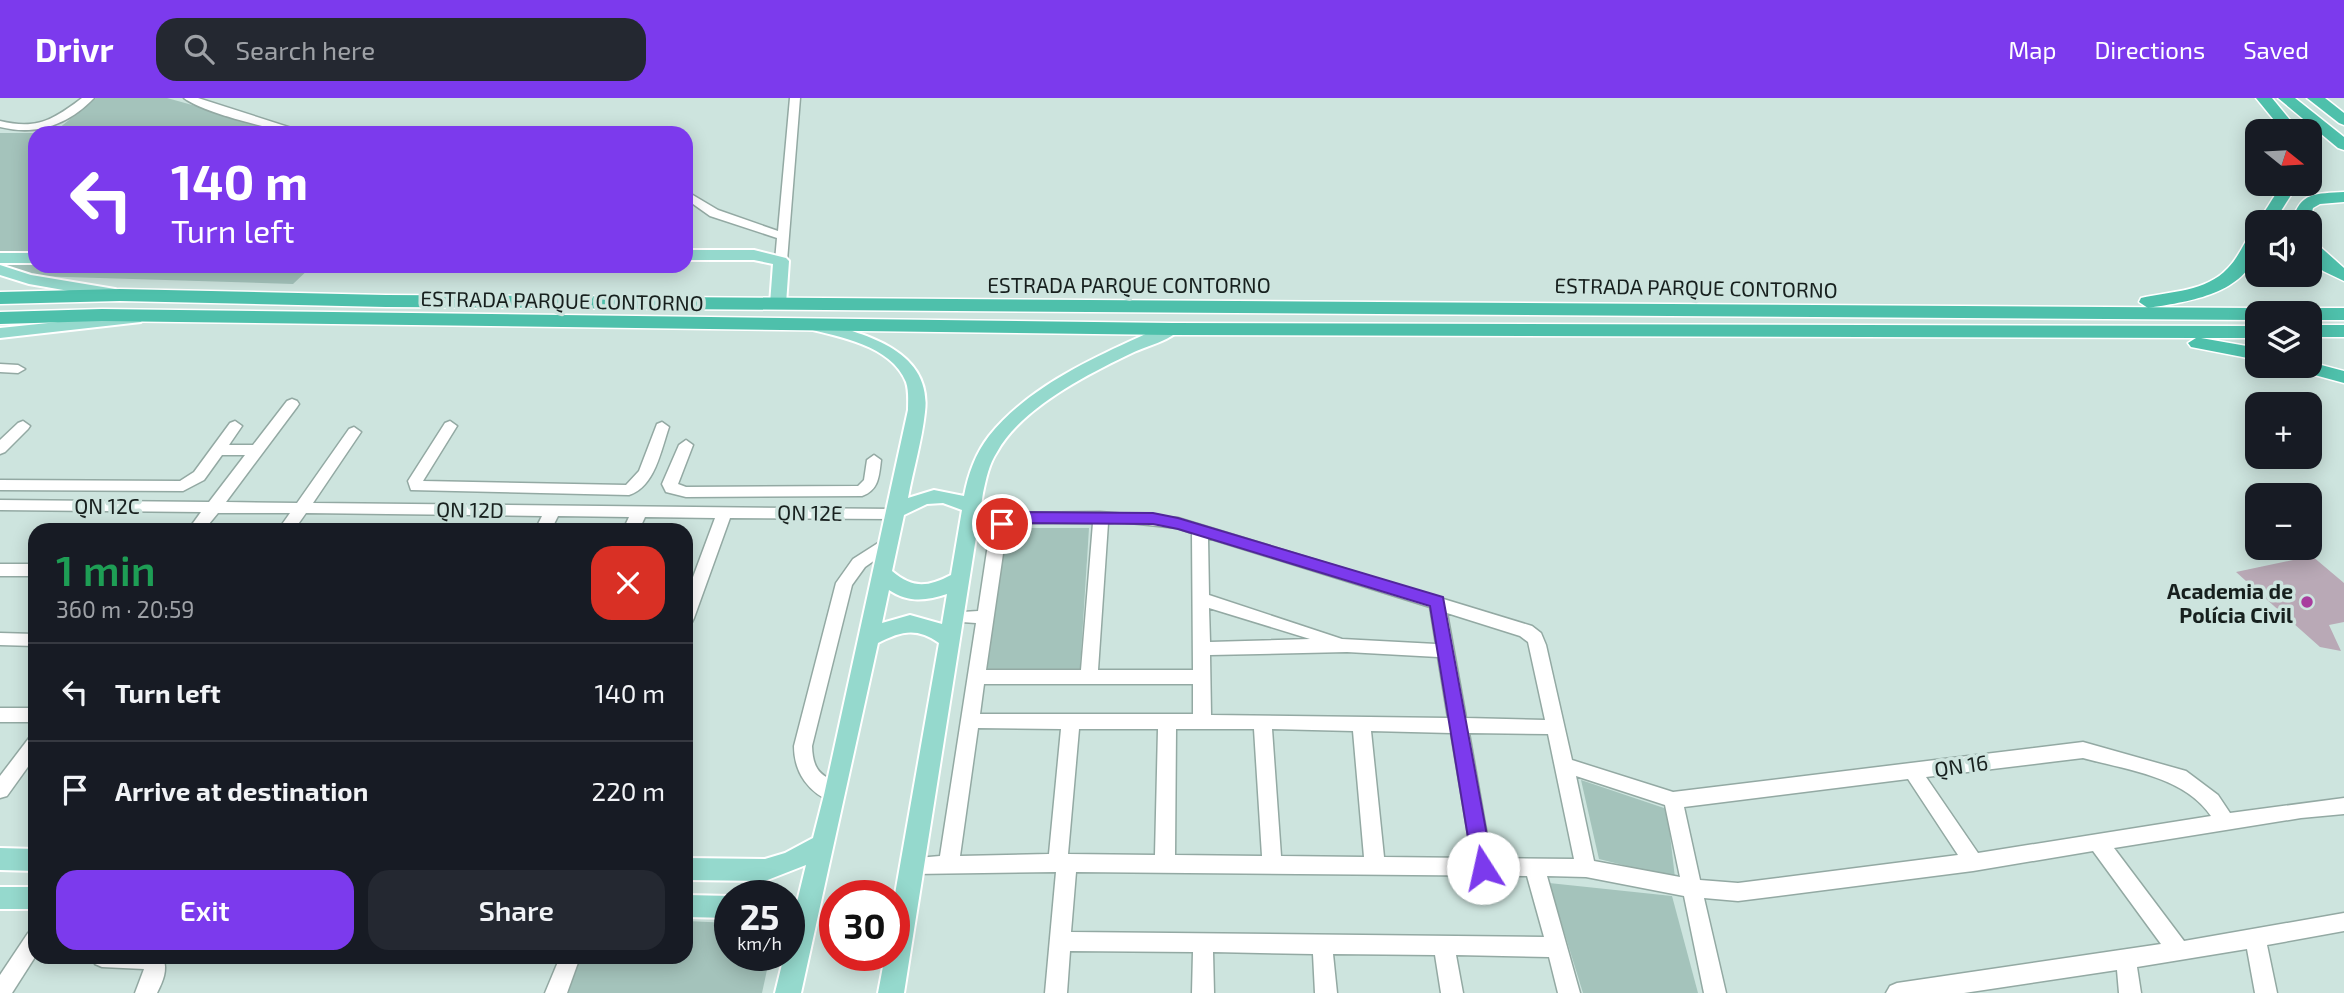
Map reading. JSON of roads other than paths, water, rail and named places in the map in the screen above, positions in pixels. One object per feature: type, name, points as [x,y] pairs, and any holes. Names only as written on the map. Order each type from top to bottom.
[{"type":"highway","points":[[2264,98],[2281,119]]},
{"type":"highway","points":[[2286,98],[2344,145]]},
{"type":"highway","points":[[2315,98],[2344,120]]},
{"type":"highway","points":[[2304,210],[2305,206],[2316,199],[2344,197]]},
{"type":"highway","points":[[1978,313],[2174,299],[2203,290],[2233,274],[2245,255]]},
{"type":"highway","points":[[2322,260],[2344,276]]},
{"type":"highway","name":"ESTRADA PARQUE CONTORNO","points":[[0,299],[120,295],[386,301],[2245,314]]},
{"type":"highway","points":[[370,320],[357,318],[353,311],[386,301]]},
{"type":"highway","points":[[1227,308],[1232,318],[1227,328]]},
{"type":"highway","points":[[2322,314],[2344,314]]},
{"type":"highway","name":"ESTRADA PARQUE CONTORNO","points":[[0,318],[170,316],[1172,329],[2129,334],[2245,332]]},
{"type":"highway","points":[[2322,331],[2344,331]]},
{"type":"highway","points":[[2129,334],[2245,352]]},
{"type":"highway","points":[[2322,371],[2344,377]]},
{"type":"main road","points":[[693,255],[754,254],[781,261],[778,304]]},
{"type":"main road","points":[[0,258],[28,258]]},
{"type":"main road","points":[[0,270],[29,279],[120,295]]},
{"type":"main road","points":[[0,333],[78,323],[170,316]]},
{"type":"main road","points":[[805,901],[835,795],[917,410],[914,383],[905,369],[887,351],[856,337],[811,325]]},
{"type":"main road","points":[[891,993],[959,579],[977,477],[985,457],[997,438],[1019,418],[1097,363],[1172,329]]},
{"type":"main road","points":[[896,512],[930,496],[957,499],[972,509]]},
{"type":"main road","points":[[882,573],[894,585],[918,594],[930,593],[959,579]]},
{"type":"main road","points":[[869,638],[892,626],[908,623],[923,624],[936,629],[949,640]]},
{"type":"main road","points":[[693,869],[765,870],[792,861],[822,845]]},
{"type":"main road","points":[[0,859],[28,860]]},
{"type":"main road","points":[[0,898],[28,898]]},
{"type":"main road","points":[[693,906],[714,906]]},
{"type":"main road","points":[[788,993],[791,971]]},
{"type":"street","points":[[47,126],[54,125],[89,98]]},
{"type":"street","points":[[189,98],[207,106],[277,126]]},
{"type":"street","points":[[781,261],[794,98]]},
{"type":"street","points":[[0,124],[28,128]]},
{"type":"street","points":[[693,199],[714,213],[782,236]]},
{"type":"street","points":[[0,369],[18,369]]},
{"type":"street","points":[[202,523],[292,404]]},
{"type":"street","points":[[0,449],[23,426]]},
{"type":"street","points":[[0,485],[183,486],[199,476],[235,426]]},
{"type":"street","points":[[450,426],[415,481],[416,486],[623,491],[633,488],[643,475],[663,427]]},
{"type":"street","points":[[291,523],[354,432]]},
{"type":"street","points":[[686,445],[670,484],[671,488],[686,492],[862,491],[871,482],[874,460]]},
{"type":"street","points":[[218,450],[257,450]]},
{"type":"street","points":[[513,509],[523,488]]},
{"type":"street","points":[[758,511],[764,492]]},
{"type":"street","name":"QN 12C","points":[[0,505],[215,506]]},
{"type":"street","name":"QN 12D","points":[[215,506],[725,511]]},
{"type":"street","points":[[546,523],[553,510]]},
{"type":"street","points":[[634,523],[640,510]]},
{"type":"street","points":[[693,599],[725,511]]},
{"type":"street","name":"QN 12E","points":[[725,511],[896,512]]},
{"type":"street","points":[[1089,676],[1101,517]]},
{"type":"street","points":[[949,864],[998,531],[1002,524],[1019,518],[1101,517],[1153,519],[1200,531],[1514,625],[1535,638],[1586,868]]},
{"type":"street","points":[[1200,531],[1202,722]]},
{"type":"street","points":[[835,795],[807,775],[802,761],[803,746],[844,583],[859,563],[889,542]]},
{"type":"street","points":[[0,570],[28,570]]},
{"type":"street","points":[[1201,599],[1347,645]]},
{"type":"street","points":[[1437,602],[1483,868]]},
{"type":"street","points":[[953,617],[986,617]]},
{"type":"street","points":[[0,639],[28,640]]},
{"type":"street","points":[[1201,649],[1347,645],[1444,651]]},
{"type":"street","points":[[976,677],[1201,677]]},
{"type":"street","points":[[0,715],[28,715]]},
{"type":"street","points":[[969,721],[1555,727]]},
{"type":"street","points":[[1056,993],[1070,721]]},
{"type":"street","points":[[1166,864],[1167,722]]},
{"type":"street","points":[[1264,722],[1272,865]]},
{"type":"street","points":[[1361,724],[1375,866]]},
{"type":"street","name":"QN 16","points":[[1673,800],[2083,750],[2179,777],[2211,802],[2226,823]]},
{"type":"street","points":[[0,789],[28,752]]},
{"type":"street","points":[[1564,765],[1673,800],[1690,888],[1715,993]]},
{"type":"street","points":[[1913,772],[1973,862]]},
{"type":"street","points":[[914,865],[1063,863],[1586,868],[1690,888],[1738,892],[1973,862],[2301,810],[2344,806]]},
{"type":"street","points":[[2099,844],[2179,951]]},
{"type":"street","points":[[1535,869],[1569,993]]},
{"type":"street","points":[[1897,993],[2179,951],[2344,922]]},
{"type":"street","points":[[2255,936],[2266,993]]},
{"type":"street","points":[[1060,940],[1555,947]]},
{"type":"street","points":[[1203,943],[1203,993]]},
{"type":"street","points":[[1322,943],[1326,993]]},
{"type":"street","points":[[1444,944],[1452,993]]},
{"type":"street","points":[[0,993],[28,955]]},
{"type":"street","points":[[2126,958],[2130,993]]},
{"type":"street","points":[[146,993],[154,977],[155,964]]},
{"type":"street","points":[[556,993],[567,964]]},
{"type":"place","name":"Academia de Polícia Civil","points":[[2307,602]]}]
